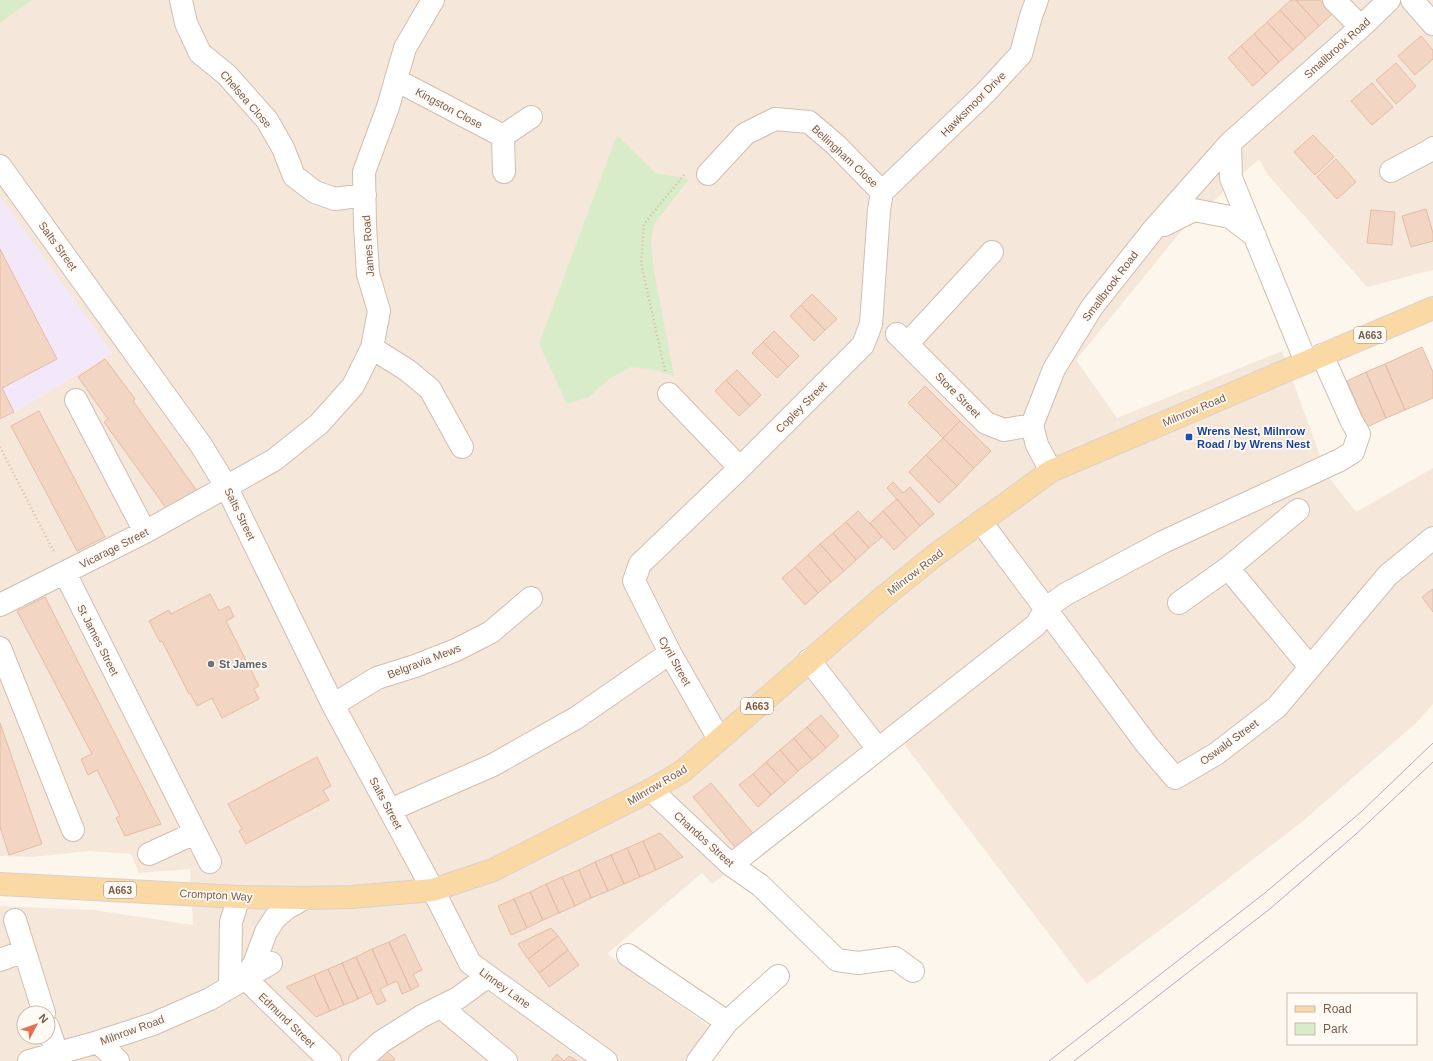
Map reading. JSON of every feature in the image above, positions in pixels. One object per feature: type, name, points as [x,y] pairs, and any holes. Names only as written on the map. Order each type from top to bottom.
[{"type":"main road","name":"Milnrow Road","points":[[433,890],[493,870],[651,790],[682,771],[881,598],[934,556],[1052,471],[1433,308]]},
{"type":"main road","name":"Crompton Way","points":[[0,884],[239,897],[305,898],[352,897],[433,890]]},
{"type":"street","name":"Chelsea Close","points":[[181,0],[186,23],[200,53],[227,75],[267,120],[283,148],[294,176],[315,192],[336,198],[365,195]]},
{"type":"street","name":"James Road","points":[[226,486],[274,460],[319,424],[353,386],[372,348],[378,311],[368,274],[364,172],[396,80],[405,48],[433,0]]},
{"type":"street","name":"Hawksmoor Drive","points":[[882,192],[979,98],[1021,54],[1031,16],[1037,0]]},
{"type":"street","points":[[1334,0],[1361,27]]},
{"type":"street","name":"Smallbrook Road","points":[[1032,425],[1054,369],[1092,307],[1153,230],[1230,143],[1361,27],[1389,0]]},
{"type":"street","points":[[1412,0],[1433,24]]},
{"type":"street","name":"Kingston Close","points":[[396,80],[503,136]]},
{"type":"street","points":[[504,172],[503,136],[531,117]]},
{"type":"street","name":"Bellingham Close","points":[[708,174],[745,134],[775,119],[809,122],[836,145],[882,192]]},
{"type":"street","points":[[731,865],[1036,625],[1046,608],[1066,594],[1163,542],[1340,460],[1353,452],[1359,434],[1314,359],[1255,236],[1231,178],[1230,143]]},
{"type":"street","points":[[1391,170],[1433,148]]},
{"type":"street","name":"Salts Street","points":[[0,166],[196,438],[226,486],[333,705],[433,890]]},
{"type":"street","name":"Copley Street","points":[[634,582],[640,564],[740,468],[863,345],[871,324],[879,210],[882,192]]},
{"type":"street","points":[[1153,230],[1194,210],[1230,217],[1255,236]]},
{"type":"street","name":"Store Street","points":[[992,252],[902,339],[986,423],[1004,430],[1032,425]]},
{"type":"street","points":[[372,348],[407,370],[430,389],[462,448]]},
{"type":"street","points":[[669,394],[740,468]]},
{"type":"street","points":[[76,400],[145,532]]},
{"type":"street","points":[[1032,425],[1037,446],[1052,471]]},
{"type":"street","name":"Vicarage Street","points":[[0,605],[145,532],[226,486]]},
{"type":"street","points":[[1179,603],[1228,568],[1298,510]]},
{"type":"street","name":"Oswald Street","points":[[981,522],[1148,745],[1175,778],[1216,754],[1277,707],[1388,575],[1433,538]]},
{"type":"street","points":[[1228,568],[1310,667]]},
{"type":"street","name":"St James Street","points":[[65,573],[210,862]]},
{"type":"street","name":"Cyril Street","points":[[634,582],[670,653],[719,739]]},
{"type":"street","name":"Belgravia Mews","points":[[333,705],[376,678],[415,666],[456,650],[491,632],[531,598]]},
{"type":"street","points":[[0,648],[73,830]]},
{"type":"street","points":[[390,810],[493,765],[576,718],[670,653]]},
{"type":"street","points":[[809,660],[878,749]]},
{"type":"street","name":"Chandos Street","points":[[651,790],[731,865],[760,885],[837,960],[858,963],[895,958],[913,971]]},
{"type":"street","points":[[148,854],[195,833]]},
{"type":"street","name":"Linney Lane","points":[[433,890],[470,963],[606,1061]]},
{"type":"street","points":[[238,982],[231,922],[239,897]]},
{"type":"street","name":"Milnrow Road","points":[[238,982],[254,964],[266,932],[275,918],[287,908],[305,898]]},
{"type":"street","points":[[15,920],[41,1005]]},
{"type":"street","points":[[0,960],[24,951]]},
{"type":"street","points":[[628,955],[727,1022]]},
{"type":"street","name":"Milnrow Road","points":[[29,1061],[98,1042],[153,1024],[210,999],[271,963]]},
{"type":"street","points":[[360,1061],[381,1042],[422,1016],[458,998],[488,976]]},
{"type":"street","points":[[698,1061],[727,1022],[778,976]]},
{"type":"street","name":"Edmund Street","points":[[238,982],[330,1061]]},
{"type":"street","points":[[441,1007],[506,1061]]},
{"type":"street","points":[[98,1042],[118,1061]]},
{"type":"street","points":[[54,1045],[57,1053]]},
{"type":"path","points":[[669,394],[641,263],[644,224],[684,175],[708,174]]},
{"type":"path","points":[[0,447],[65,573]]},
{"type":"shaded area","points":[[0,0],[1433,0],[1433,270],[1367,287],[1268,175],[1259,159],[1183,229],[1076,360],[1117,418],[1282,351],[1327,475],[1356,512],[1433,468],[1433,704],[1416,723],[1303,821],[1190,908],[1087,984],[900,739],[712,884],[702,873],[607,954],[723,1036],[705,1061],[0,1061],[0,906],[94,910],[193,925],[190,869],[139,873],[131,854],[89,851],[33,857],[0,856],[0,421],[112,353],[0,197]]},
{"type":"shaded area","points":[[0,197],[112,353],[0,421]]},
{"type":"green space","points":[[0,0],[32,0],[0,23]]},
{"type":"green space","points":[[617,135],[656,173],[689,179],[654,224],[651,242],[654,271],[674,376],[651,369],[631,367],[609,379],[589,397],[567,404],[539,344]]},
{"type":"building","points":[[1291,0],[1296,0],[1319,26],[1306,38],[1280,10]]},
{"type":"building","points":[[1296,0],[1320,0],[1332,14],[1319,26]]},
{"type":"building","points":[[1280,10],[1306,38],[1293,50],[1267,22]]},
{"type":"building","points":[[1267,22],[1293,50],[1279,62],[1254,34]]},
{"type":"building","points":[[1254,34],[1279,62],[1266,74],[1241,46]]},
{"type":"building","points":[[1421,36],[1433,50],[1433,59],[1415,75],[1398,56]]},
{"type":"building","points":[[1241,46],[1266,74],[1253,86],[1228,58]]},
{"type":"building","points":[[1396,63],[1416,86],[1396,104],[1376,80]]},
{"type":"building","points":[[1372,83],[1393,107],[1372,125],[1351,101]]},
{"type":"building","points":[[1313,135],[1334,157],[1315,175],[1294,152]]},
{"type":"building","points":[[1336,159],[1356,182],[1337,199],[1317,177]]},
{"type":"building","points":[[1426,209],[1433,233],[1433,241],[1411,247],[1402,216]]},
{"type":"building","points":[[1371,210],[1395,212],[1392,245],[1367,243]]},
{"type":"building","points":[[0,249],[57,359],[2,388],[14,412],[0,419]]},
{"type":"building","points":[[812,294],[837,319],[825,330],[801,305]]},
{"type":"building","points":[[801,305],[825,330],[814,341],[790,316]]},
{"type":"building","points":[[774,331],[799,356],[788,367],[763,342]]},
{"type":"building","points":[[763,342],[788,367],[777,378],[752,353]]},
{"type":"building","points":[[1422,347],[1433,372],[1433,398],[1405,410],[1385,364]]},
{"type":"building","points":[[105,359],[135,399],[133,401],[197,491],[166,508],[104,422],[108,419],[78,377]]},
{"type":"building","points":[[1385,364],[1405,410],[1386,418],[1366,372]]},
{"type":"building","points":[[737,370],[761,395],[750,406],[726,380]]},
{"type":"building","points":[[1366,372],[1386,418],[1367,427],[1347,381]]},
{"type":"building","points":[[726,380],[750,406],[739,416],[715,391]]},
{"type":"building","points":[[925,386],[960,421],[943,438],[908,403]]},
{"type":"building","points":[[39,411],[105,537],[77,551],[11,426]]},
{"type":"building","points":[[960,421],[991,451],[974,468],[943,438]]},
{"type":"building","points":[[943,438],[974,468],[957,486],[926,455]]},
{"type":"building","points":[[926,455],[957,486],[939,503],[909,472]]},
{"type":"building","points":[[893,482],[903,493],[910,487],[934,514],[920,526],[887,488]]},
{"type":"building","points":[[897,499],[920,526],[907,538],[883,511]]},
{"type":"building","points":[[858,511],[882,537],[869,548],[846,522]]},
{"type":"building","points":[[883,511],[907,538],[894,550],[870,523]]},
{"type":"building","points":[[846,522],[869,548],[856,560],[833,533]]},
{"type":"building","points":[[833,533],[856,560],[844,571],[820,544]]},
{"type":"building","points":[[820,544],[844,571],[831,582],[808,555]]},
{"type":"building","points":[[808,555],[831,582],[818,593],[795,567]]},
{"type":"building","points":[[795,567],[818,593],[805,605],[782,578]]},
{"type":"building","points":[[1433,589],[1433,612],[1422,597]]},
{"type":"building","name":"St James","points":[[210,594],[219,611],[229,606],[234,617],[226,621],[259,686],[254,689],[259,699],[222,718],[212,698],[197,706],[190,693],[189,694],[162,641],[160,642],[149,621],[169,610],[171,614]]},
{"type":"building","points":[[45,597],[161,824],[125,836],[116,818],[120,816],[97,770],[88,775],[81,759],[92,754],[17,611]]},
{"type":"building","points":[[821,715],[839,736],[826,748],[807,727]]},
{"type":"building","points":[[0,723],[42,844],[9,855],[0,827]]},
{"type":"building","points":[[807,727],[826,748],[812,760],[794,738]]},
{"type":"building","points":[[794,738],[812,760],[798,771],[780,750]]},
{"type":"building","points":[[780,750],[798,771],[785,783],[766,762]]},
{"type":"building","points":[[317,757],[331,786],[323,790],[329,800],[246,844],[239,831],[242,829],[228,804]]},
{"type":"building","points":[[766,762],[785,783],[771,795],[753,774]]},
{"type":"building","points":[[753,774],[771,795],[758,807],[739,785]]},
{"type":"building","points":[[711,783],[756,837],[739,852],[693,797]]},
{"type":"building","points":[[660,833],[683,857],[656,870],[643,841]]},
{"type":"building","points":[[643,841],[656,870],[640,877],[627,848]]},
{"type":"building","points":[[627,848],[640,877],[624,884],[611,855]]},
{"type":"building","points":[[611,855],[624,884],[608,891],[595,862]]},
{"type":"building","points":[[595,862],[608,891],[591,898],[579,870]]},
{"type":"building","points":[[579,870],[591,898],[575,906],[562,877]]},
{"type":"building","points":[[562,877],[575,906],[559,913],[546,884]]},
{"type":"building","points":[[546,884],[559,913],[543,920],[530,892]]},
{"type":"building","points":[[530,892],[543,920],[527,928],[514,899]]},
{"type":"building","points":[[514,899],[527,928],[511,935],[498,906]]},
{"type":"building","points":[[551,928],[558,936],[528,959],[518,944]]},
{"type":"building","points":[[405,934],[422,970],[413,974],[419,986],[411,990],[389,942]]},
{"type":"building","points":[[558,936],[568,950],[539,973],[528,959]]},
{"type":"building","points":[[389,942],[411,990],[402,994],[397,981],[388,985],[372,949]]},
{"type":"building","points":[[372,949],[388,985],[380,989],[386,1001],[377,1005],[356,957]]},
{"type":"building","points":[[568,950],[579,965],[549,987],[539,973]]},
{"type":"building","points":[[356,957],[372,992],[358,999],[342,963]]},
{"type":"building","points":[[342,963],[358,999],[344,1005],[328,969]]},
{"type":"building","points":[[328,969],[344,1005],[330,1011],[314,975]]},
{"type":"building","points":[[314,975],[330,1011],[316,1017],[286,987]]},
{"type":"building","points":[[383,1048],[395,1059],[393,1061],[371,1061]]},
{"type":"building","points":[[557,1054],[564,1061],[551,1061]]},
{"type":"building","points":[[569,1056],[577,1061],[564,1061]]},
{"type":"tram line","points":[[1049,1061],[1266,892],[1361,812],[1433,743]]},
{"type":"tram line","points":[[1074,1061],[1271,908],[1356,834],[1433,762]]},
{"type":"place","name":"Wrens Nest, Milnrow Road / by Wrens Nest","points":[[1189,437]]},
{"type":"place","name":"St James","points":[[211,664]]}]
